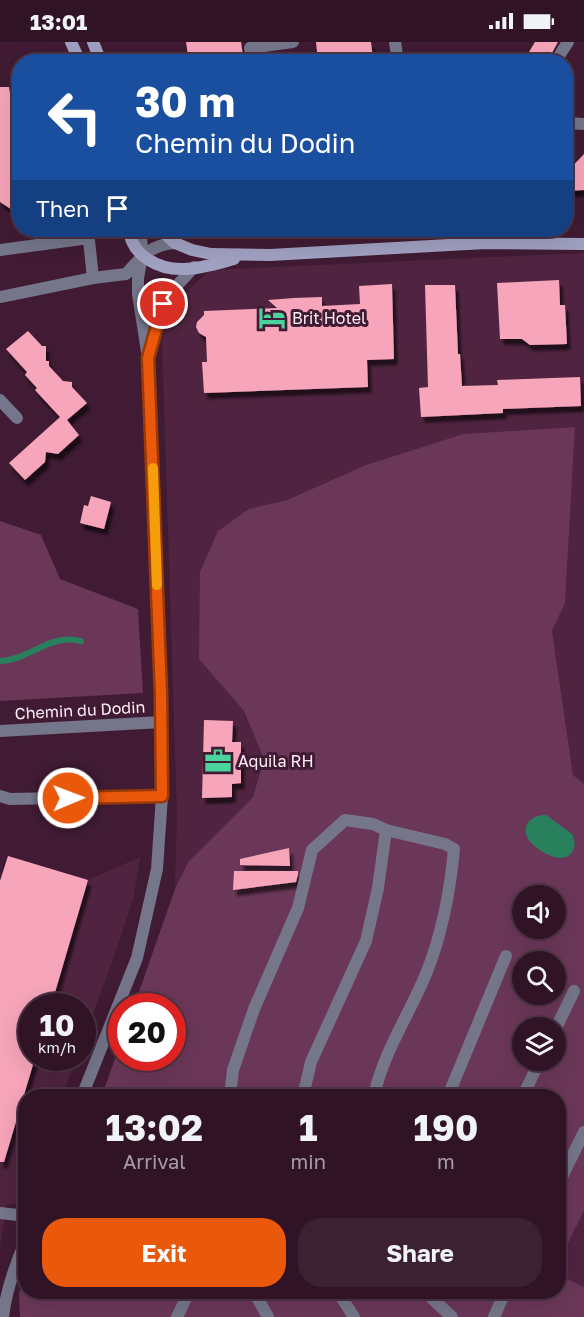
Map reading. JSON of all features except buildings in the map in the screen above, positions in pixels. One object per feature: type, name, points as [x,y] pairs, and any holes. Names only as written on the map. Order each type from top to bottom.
[{"type":"street","points":[[251,54],[250,48],[293,42]]},
{"type":"street","points":[[0,250],[72,237]]},
{"type":"street","points":[[88,237],[93,278]]},
{"type":"street","points":[[131,237],[133,245],[142,256],[161,266],[184,269],[247,255]]},
{"type":"street","name":"Chemin du Dodin","points":[[85,1089],[137,958],[157,869],[162,796],[162,722],[148,358],[138,294],[142,256],[141,237]]},
{"type":"street","points":[[169,237],[175,243],[192,250],[211,254],[247,255],[485,243],[584,244]]},
{"type":"street","points":[[484,237],[485,243]]},
{"type":"street","points":[[0,297],[93,278],[126,274],[142,256],[156,246],[175,243]]},
{"type":"street","name":"Chemin du Dodin","points":[[148,358],[163,304],[194,267]]},
{"type":"street","points":[[0,400],[17,418]]},
{"type":"street","name":"Chemin du Dodin","points":[[0,731],[162,722]]},
{"type":"street","points":[[0,795],[10,799],[162,796]]},
{"type":"street","points":[[231,1089],[233,1070],[254,1009],[298,908],[312,850],[345,820],[373,824],[386,830],[445,844],[454,849],[450,893],[440,935],[426,974],[389,1049],[376,1089]]},
{"type":"street","points":[[305,1089],[311,1062],[366,941],[378,888],[386,830]]},
{"type":"street","points":[[451,1089],[506,956]]},
{"type":"street","points":[[561,1017],[574,991]]},
{"type":"street","points":[[526,1089],[535,1071]]},
{"type":"street","points":[[566,1169],[584,1132]]},
{"type":"street","points":[[0,1213],[18,1215]]},
{"type":"street","points":[[3,1317],[4,1303],[18,1260]]},
{"type":"street","points":[[177,1317],[186,1299]]},
{"type":"street","points":[[258,1299],[268,1317]]},
{"type":"street","points":[[342,1299],[354,1317]]},
{"type":"street","points":[[433,1299],[452,1317]]},
{"type":"street","points":[[494,1317],[503,1299]]},
{"type":"shaded area","points":[[584,253],[584,784],[573,775],[552,631],[565,603],[575,427],[463,434],[366,465],[287,500],[250,509],[199,659],[244,711],[264,759],[253,797],[189,861],[175,889],[177,813],[162,340],[175,301],[211,270]]},
{"type":"shaded area","points":[[575,427],[565,603],[552,631],[573,775],[584,784],[584,1211],[566,1247],[566,1089],[104,1089],[111,1071],[186,1071],[186,993],[139,993],[175,889],[189,861],[253,797],[264,759],[244,711],[199,659],[200,572],[218,531],[249,509],[287,500],[366,465],[463,434]]},
{"type":"shaded area","points":[[0,521],[41,535],[60,579],[138,609],[143,693],[0,701]]},
{"type":"shaded area","points":[[546,815],[572,834],[574,848],[568,856],[562,858],[549,855],[528,839],[526,829],[529,821],[537,816]]},
{"type":"shaded area","points":[[8,856],[88,880],[140,857],[133,899],[96,1006],[96,993],[18,993],[18,1071],[72,1071],[65,1089],[18,1089],[18,1203],[6,1205],[0,1248],[0,881]]},
{"type":"shaded area","points":[[584,1211],[584,1287],[566,1278],[566,1247]]},
{"type":"shaded area","points":[[566,1278],[584,1287],[584,1317],[20,1317],[19,1299],[566,1299]]},
{"type":"waterway","points":[[0,661],[11,660],[59,641],[81,641]]},
{"type":"slow traffic","points":[[153,468],[157,585]]},
{"type":"place","name":"Brit Hotel","points":[[272,318]]},
{"type":"place","name":"Aquila RH","points":[[218,761]]},
{"type":"route","points":[[68,798],[162,796],[162,722],[148,358],[163,304]]}]
